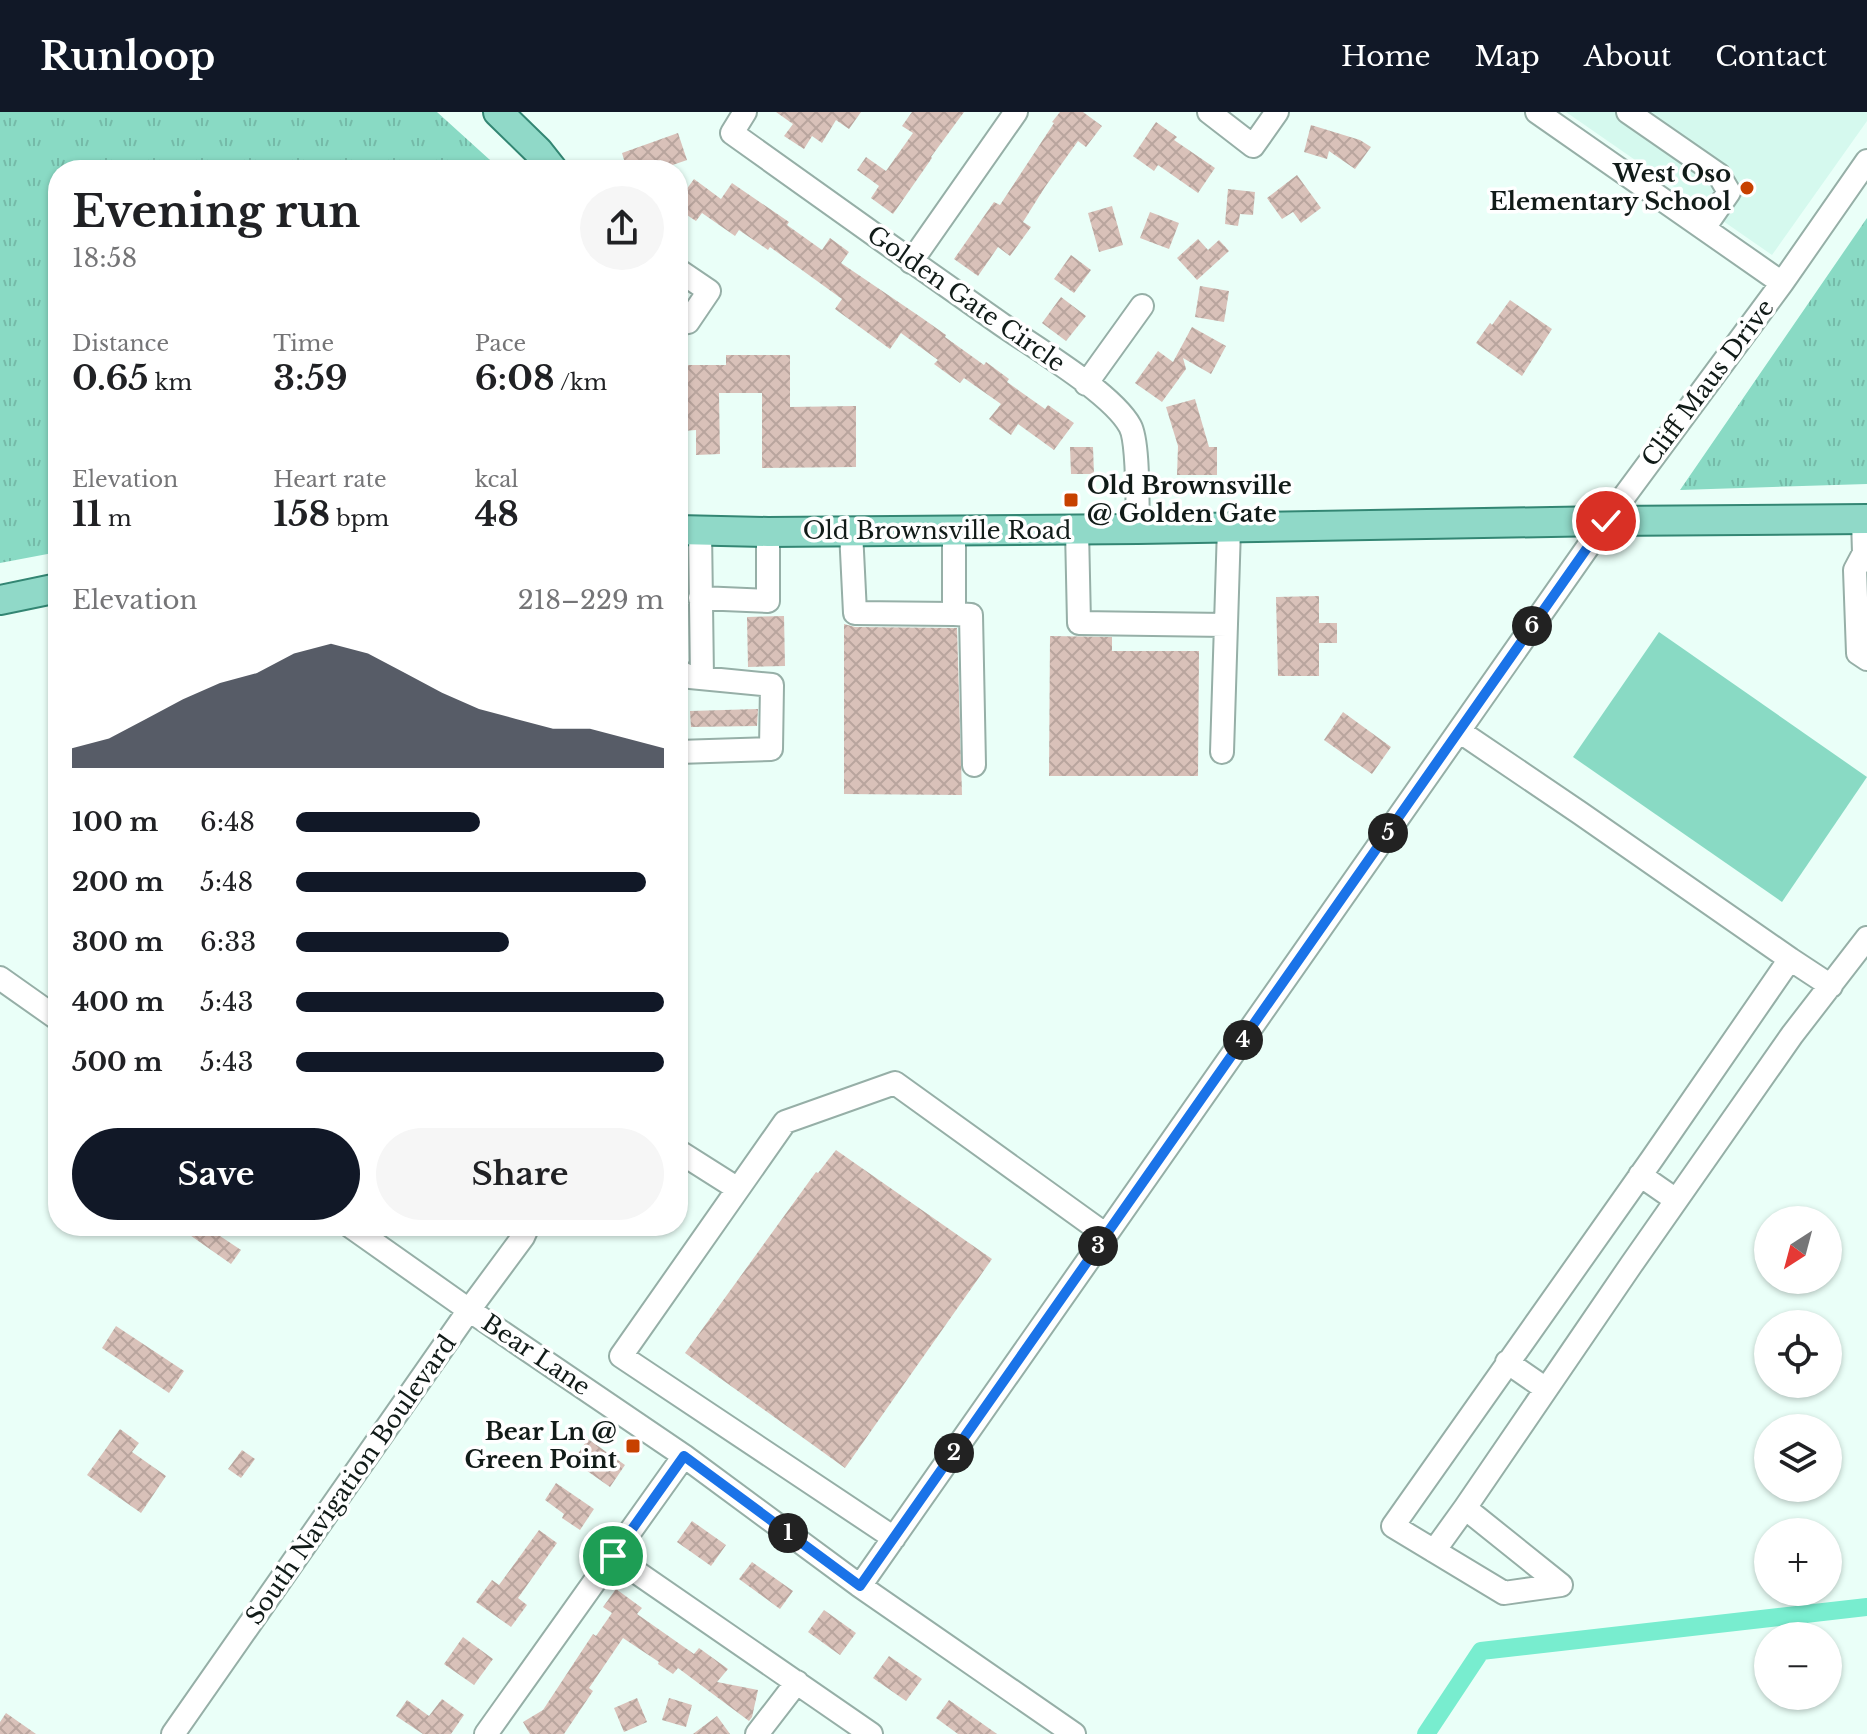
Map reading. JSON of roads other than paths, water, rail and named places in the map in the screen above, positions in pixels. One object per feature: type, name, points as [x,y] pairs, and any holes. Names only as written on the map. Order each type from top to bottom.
[{"type":"main road","points":[[498,112],[545,160]]},
{"type":"main road","name":"Old Brownsville Road","points":[[689,530],[1077,530],[1865,519]]},
{"type":"main road","points":[[0,600],[48,590]]},
{"type":"street","name":"Golden Gate Circle","points":[[745,112],[732,133],[1121,412],[1132,429],[1135,447],[1138,529]]},
{"type":"street","points":[[911,262],[1016,112]]},
{"type":"street","points":[[1209,112],[1253,146],[1277,112]]},
{"type":"street","points":[[1537,112],[1782,283]]},
{"type":"street","points":[[1628,112],[1719,175],[1725,183],[1729,192],[1704,228]]},
{"type":"street","name":"Cliff Maus Drive","points":[[860,1586],[1606,521],[1782,283],[1867,161]]},
{"type":"street","points":[[688,277],[709,291],[688,322]]},
{"type":"street","points":[[1086,384],[1142,306]]},
{"type":"street","points":[[1865,519],[1866,555],[1855,570],[1862,613],[1858,653],[1867,659]]},
{"type":"street","points":[[1222,752],[1229,528]]},
{"type":"street","points":[[689,530],[700,598],[702,678]]},
{"type":"street","points":[[954,530],[954,614]]},
{"type":"street","points":[[1077,530],[1079,623],[1226,625]]},
{"type":"street","points":[[851,531],[855,613],[971,615],[974,765]]},
{"type":"street","points":[[700,598],[768,601],[768,532]]},
{"type":"street","points":[[688,676],[772,685],[771,749],[688,752]]},
{"type":"street","points":[[1459,731],[1831,986]]},
{"type":"street","points":[[1434,1551],[1792,1035],[1867,938]]},
{"type":"street","points":[[1465,1508],[1561,1585],[1504,1593],[1393,1526],[1790,959]]},
{"type":"street","points":[[0,978],[48,1012]]},
{"type":"street","points":[[894,1538],[621,1356],[785,1122],[895,1083],[1106,1235]]},
{"type":"street","points":[[688,1157],[738,1189]]},
{"type":"street","points":[[1640,1175],[1676,1200]]},
{"type":"street","name":"Bear Lane","points":[[364,1236],[684,1456],[860,1586],[1074,1734]]},
{"type":"street","name":"South Navigation Boulevard","points":[[173,1734],[523,1236]]},
{"type":"street","points":[[1507,1362],[1546,1389]]},
{"type":"street","points":[[486,1734],[684,1456]]},
{"type":"street","points":[[613,1556],[871,1734]]},
{"type":"street","points":[[757,1734],[797,1682]]},
{"type":"waterway","points":[[1426,1734],[1481,1651],[1867,1607]]},
{"type":"place","name":"West Oso Elementary School","points":[[1747,188]]},
{"type":"place","name":"Old Brownsville @ Golden Gate","points":[[1071,500]]},
{"type":"place","name":"Bear Ln @ Green Point","points":[[633,1446]]}]
